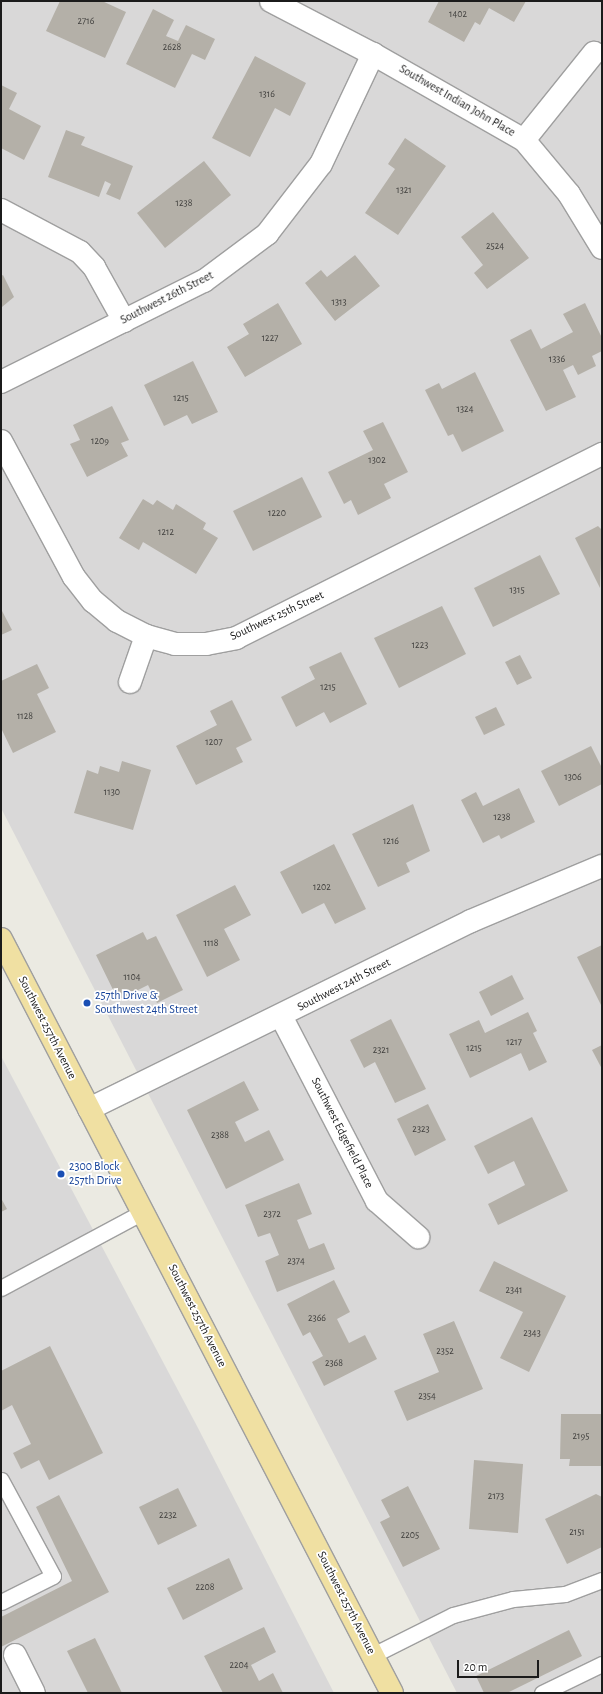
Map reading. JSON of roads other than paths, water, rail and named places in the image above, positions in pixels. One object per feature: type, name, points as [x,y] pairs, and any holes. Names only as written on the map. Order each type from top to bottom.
[{"type":"main road","name":"Southwest 257th Avenue","points":[[1,939],[392,1693]]},
{"type":"street","name":"Southwest Indian John Place","points":[[271,1],[373,54],[524,140],[570,194],[602,248]]},
{"type":"street","points":[[524,140],[594,53]]},
{"type":"street","name":"Southwest 26th Street","points":[[1,382],[204,281],[267,234],[320,164],[373,54]]},
{"type":"street","points":[[1,210],[80,252],[94,268],[124,321]]},
{"type":"street","name":"Southwest 25th Street","points":[[1,441],[74,577],[93,601],[117,621],[146,636],[175,644],[206,644],[236,638],[602,454]]},
{"type":"street","points":[[130,682],[146,636]]},
{"type":"street","name":"Southwest 24th Street","points":[[89,1109],[472,921],[602,866]]},
{"type":"street","name":"Southwest Edgefield Place","points":[[281,1016],[377,1200],[418,1237]]},
{"type":"street","points":[[15,1655],[34,1693]]},
{"type":"lane","points":[[1,1288],[143,1212]]},
{"type":"lane","points":[[1,1480],[53,1576],[1,1602]]},
{"type":"lane","points":[[373,1655],[452,1615],[513,1599],[565,1594],[602,1580]]},
{"type":"lane","points":[[542,1693],[602,1664]]},
{"type":"place","name":"257th Drive & Southwest 24th Street","points":[[87,1003]]},
{"type":"place","name":"2300 Block 257th Drive","points":[[61,1174]]}]
